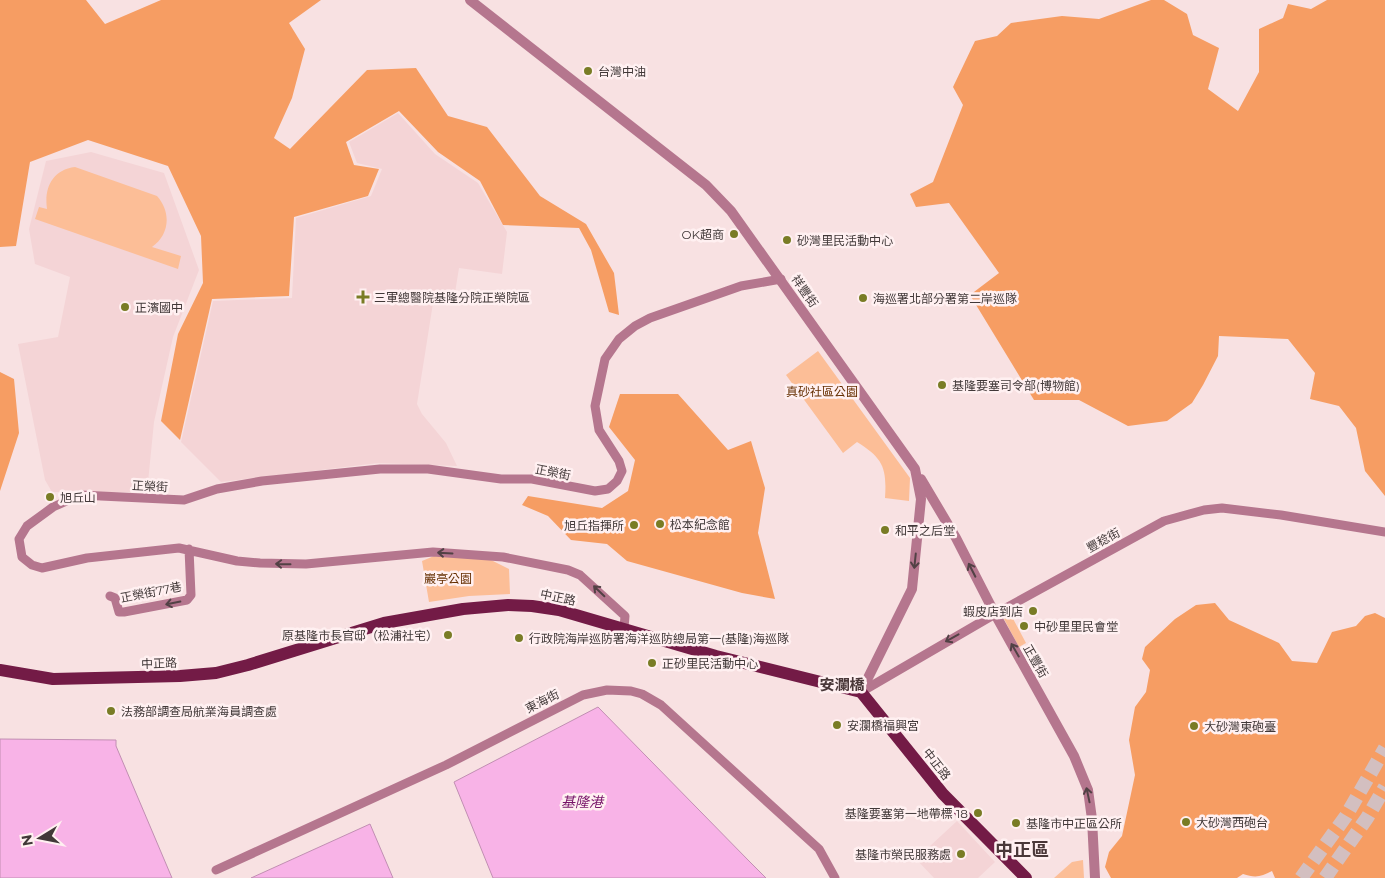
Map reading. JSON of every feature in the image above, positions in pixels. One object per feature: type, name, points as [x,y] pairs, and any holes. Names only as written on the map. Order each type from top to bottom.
[{"type":"main road","name":"中正路","points":[[0,670],[53,679],[180,676],[216,672],[384,623],[485,606],[532,606],[559,610],[716,656],[860,692],[943,794],[1026,878]]},
{"type":"street","name":"祥豐街","points":[[470,0],[706,186],[731,211],[915,469],[921,499],[912,589],[860,692]]},
{"type":"street","name":"正榮街","points":[[624,628],[625,616],[580,575],[568,570],[503,557],[433,552],[306,564],[278,564],[237,562],[179,548],[87,558],[42,568],[32,565],[22,557],[19,539],[27,526],[47,511],[80,495],[184,500],[217,489],[262,481],[380,468],[428,469],[501,479],[532,479],[595,491],[608,489],[617,481],[622,471],[619,461],[599,430],[595,406],[605,359],[614,345],[634,326],[650,318],[741,286],[781,279]]},
{"type":"street","name":"正豐街","points":[[915,469],[940,510],[994,614],[1049,708],[1074,756],[1084,782],[1092,819],[1095,878]]},
{"type":"street","points":[[920,512],[923,508],[930,506],[940,510]]},
{"type":"street","name":"豐稔街","points":[[860,692],[994,614],[1164,521],[1204,510],[1242,509],[1385,532]]},
{"type":"street","name":"正榮街77巷","points":[[110,596],[115,598],[119,612],[188,600],[191,595],[189,549]]},
{"type":"street","name":"東海街","points":[[216,870],[446,765],[568,702],[594,693],[618,690],[642,694],[661,705],[819,849],[835,878]]},
{"type":"shaded area","points":[[0,0],[86,0],[105,24],[161,0],[321,0],[289,23],[305,49],[292,98],[274,138],[290,149],[367,70],[416,68],[448,116],[487,127],[540,196],[586,224],[614,273],[619,315],[609,312],[591,250],[579,228],[503,225],[480,181],[438,152],[399,111],[346,142],[354,165],[379,169],[368,196],[294,217],[289,296],[212,299],[180,440],[161,421],[178,334],[203,283],[201,236],[168,166],[88,140],[30,162],[16,246],[0,247]]},
{"type":"shaded area","points":[[1151,0],[1164,0],[1187,14],[1193,35],[1219,48],[1208,89],[1238,111],[1259,72],[1259,29],[1283,18],[1288,4],[1311,9],[1327,0],[1385,0],[1385,496],[1365,471],[1356,428],[1339,406],[1310,399],[1315,373],[1288,339],[1219,336],[1218,356],[1192,403],[1167,421],[1128,426],[1079,400],[1034,400],[970,295],[999,273],[949,203],[916,207],[910,194],[933,182],[963,105],[953,87],[975,41],[997,36],[1011,23],[1062,16],[1099,19]]},
{"type":"shaded area","name":"三軍總醫院基隆分院正榮院區","points":[[398,113],[435,154],[478,183],[507,232],[502,274],[459,268],[454,299],[434,297],[417,404],[422,414],[446,443],[457,466],[378,463],[221,482],[181,442],[213,301],[292,298],[296,218],[371,196],[382,169],[357,163],[349,142]]},
{"type":"shaded area","name":"正濱國中","points":[[91,152],[164,173],[199,270],[173,337],[154,422],[147,492],[52,492],[45,480],[18,344],[58,337],[70,277],[35,264],[29,229],[46,161]]},
{"type":"shaded area","points":[[0,372],[14,379],[19,433],[0,491]]},
{"type":"shaded area","points":[[620,394],[678,394],[728,450],[751,441],[765,488],[758,533],[775,599],[742,593],[627,561],[607,544],[571,540],[548,516],[522,505],[528,496],[602,508],[628,491],[635,460],[609,427]]},
{"type":"shaded area","points":[[1215,603],[1229,620],[1279,643],[1292,661],[1317,663],[1332,632],[1356,626],[1365,616],[1375,613],[1385,618],[1385,878],[1275,878],[1272,871],[1258,876],[1243,874],[1237,878],[1111,878],[1105,867],[1109,852],[1122,836],[1135,775],[1129,740],[1135,707],[1146,692],[1150,670],[1142,659],[1145,647],[1175,619],[1196,605]]},
{"type":"shaded area","points":[[957,821],[995,862],[978,878],[934,878],[916,859]]},
{"type":"green space","points":[[75,167],[157,196],[165,209],[166,223],[162,236],[152,247],[181,256],[178,269],[35,219],[39,207],[47,209],[48,187],[51,181],[61,172]]},
{"type":"green space","name":"真砂社區公園","points":[[818,351],[910,478],[909,501],[885,498],[884,471],[878,459],[873,453],[857,442],[843,453],[786,375]]},
{"type":"green space","name":"巖亭公園","points":[[434,556],[489,559],[509,569],[510,594],[469,596],[429,602],[422,561]]},
{"type":"green space","points":[[1011,615],[1026,643],[1019,647],[1004,619]]},
{"type":"green space","points":[[1083,860],[1084,878],[1054,878],[1072,862]]},
{"type":"water","name":"基隆港","points":[[598,707],[766,878],[493,878],[454,782]]},
{"type":"water","points":[[0,739],[116,740],[116,746],[172,878],[0,878]]},
{"type":"water","points":[[370,824],[393,878],[251,878]]},
{"type":"tunnel","points":[[1301,878],[1346,816],[1385,748]]},
{"type":"tunnel","points":[[1325,878],[1367,818],[1385,787]]},
{"type":"place","name":"台灣中油","points":[[588,71]]},
{"type":"place","name":"OK超商","points":[[734,234]]},
{"type":"place","name":"砂灣里民活動中心","points":[[787,240]]},
{"type":"place","name":"三軍總醫院基隆分院正榮院區","points":[[363,297]]},
{"type":"place","name":"海巡署北部分署第二岸巡隊","points":[[863,298]]},
{"type":"place","name":"正濱國中","points":[[125,307]]},
{"type":"place","name":"基隆要塞司令部(博物館)","points":[[942,385]]},
{"type":"place","name":"旭丘山","points":[[50,497]]},
{"type":"place","name":"松本紀念館","points":[[660,524]]},
{"type":"place","name":"旭丘指揮所","points":[[634,525]]},
{"type":"place","name":"和平之后堂","points":[[885,530]]},
{"type":"place","name":"蝦皮店到店","points":[[1033,611]]},
{"type":"place","name":"中砂里里民會堂","points":[[1024,626]]},
{"type":"place","name":"原基隆市長官邸（松浦社宅）","points":[[448,635]]},
{"type":"place","name":"行政院海岸巡防署海洋巡防總局第一(基隆)海巡隊","points":[[519,638]]},
{"type":"place","name":"正砂里民活動中心","points":[[652,663]]},
{"type":"place","name":"法務部調查局航業海員調查處","points":[[111,711]]},
{"type":"place","name":"安瀾橋福興宮","points":[[837,725]]},
{"type":"place","name":"大砂灣東砲臺","points":[[1194,726]]},
{"type":"place","name":"基隆要塞第一地帶標 18","points":[[978,813]]},
{"type":"place","name":"大砂灣西砲台","points":[[1186,822]]},
{"type":"place","name":"基隆市中正區公所","points":[[1016,823]]},
{"type":"place","name":"基隆市榮民服務處","points":[[961,854]]},
{"type":"district","name":"安瀾橋","points":[[842,684]]},
{"type":"district","name":"中正區","points":[[1022,850]]}]
